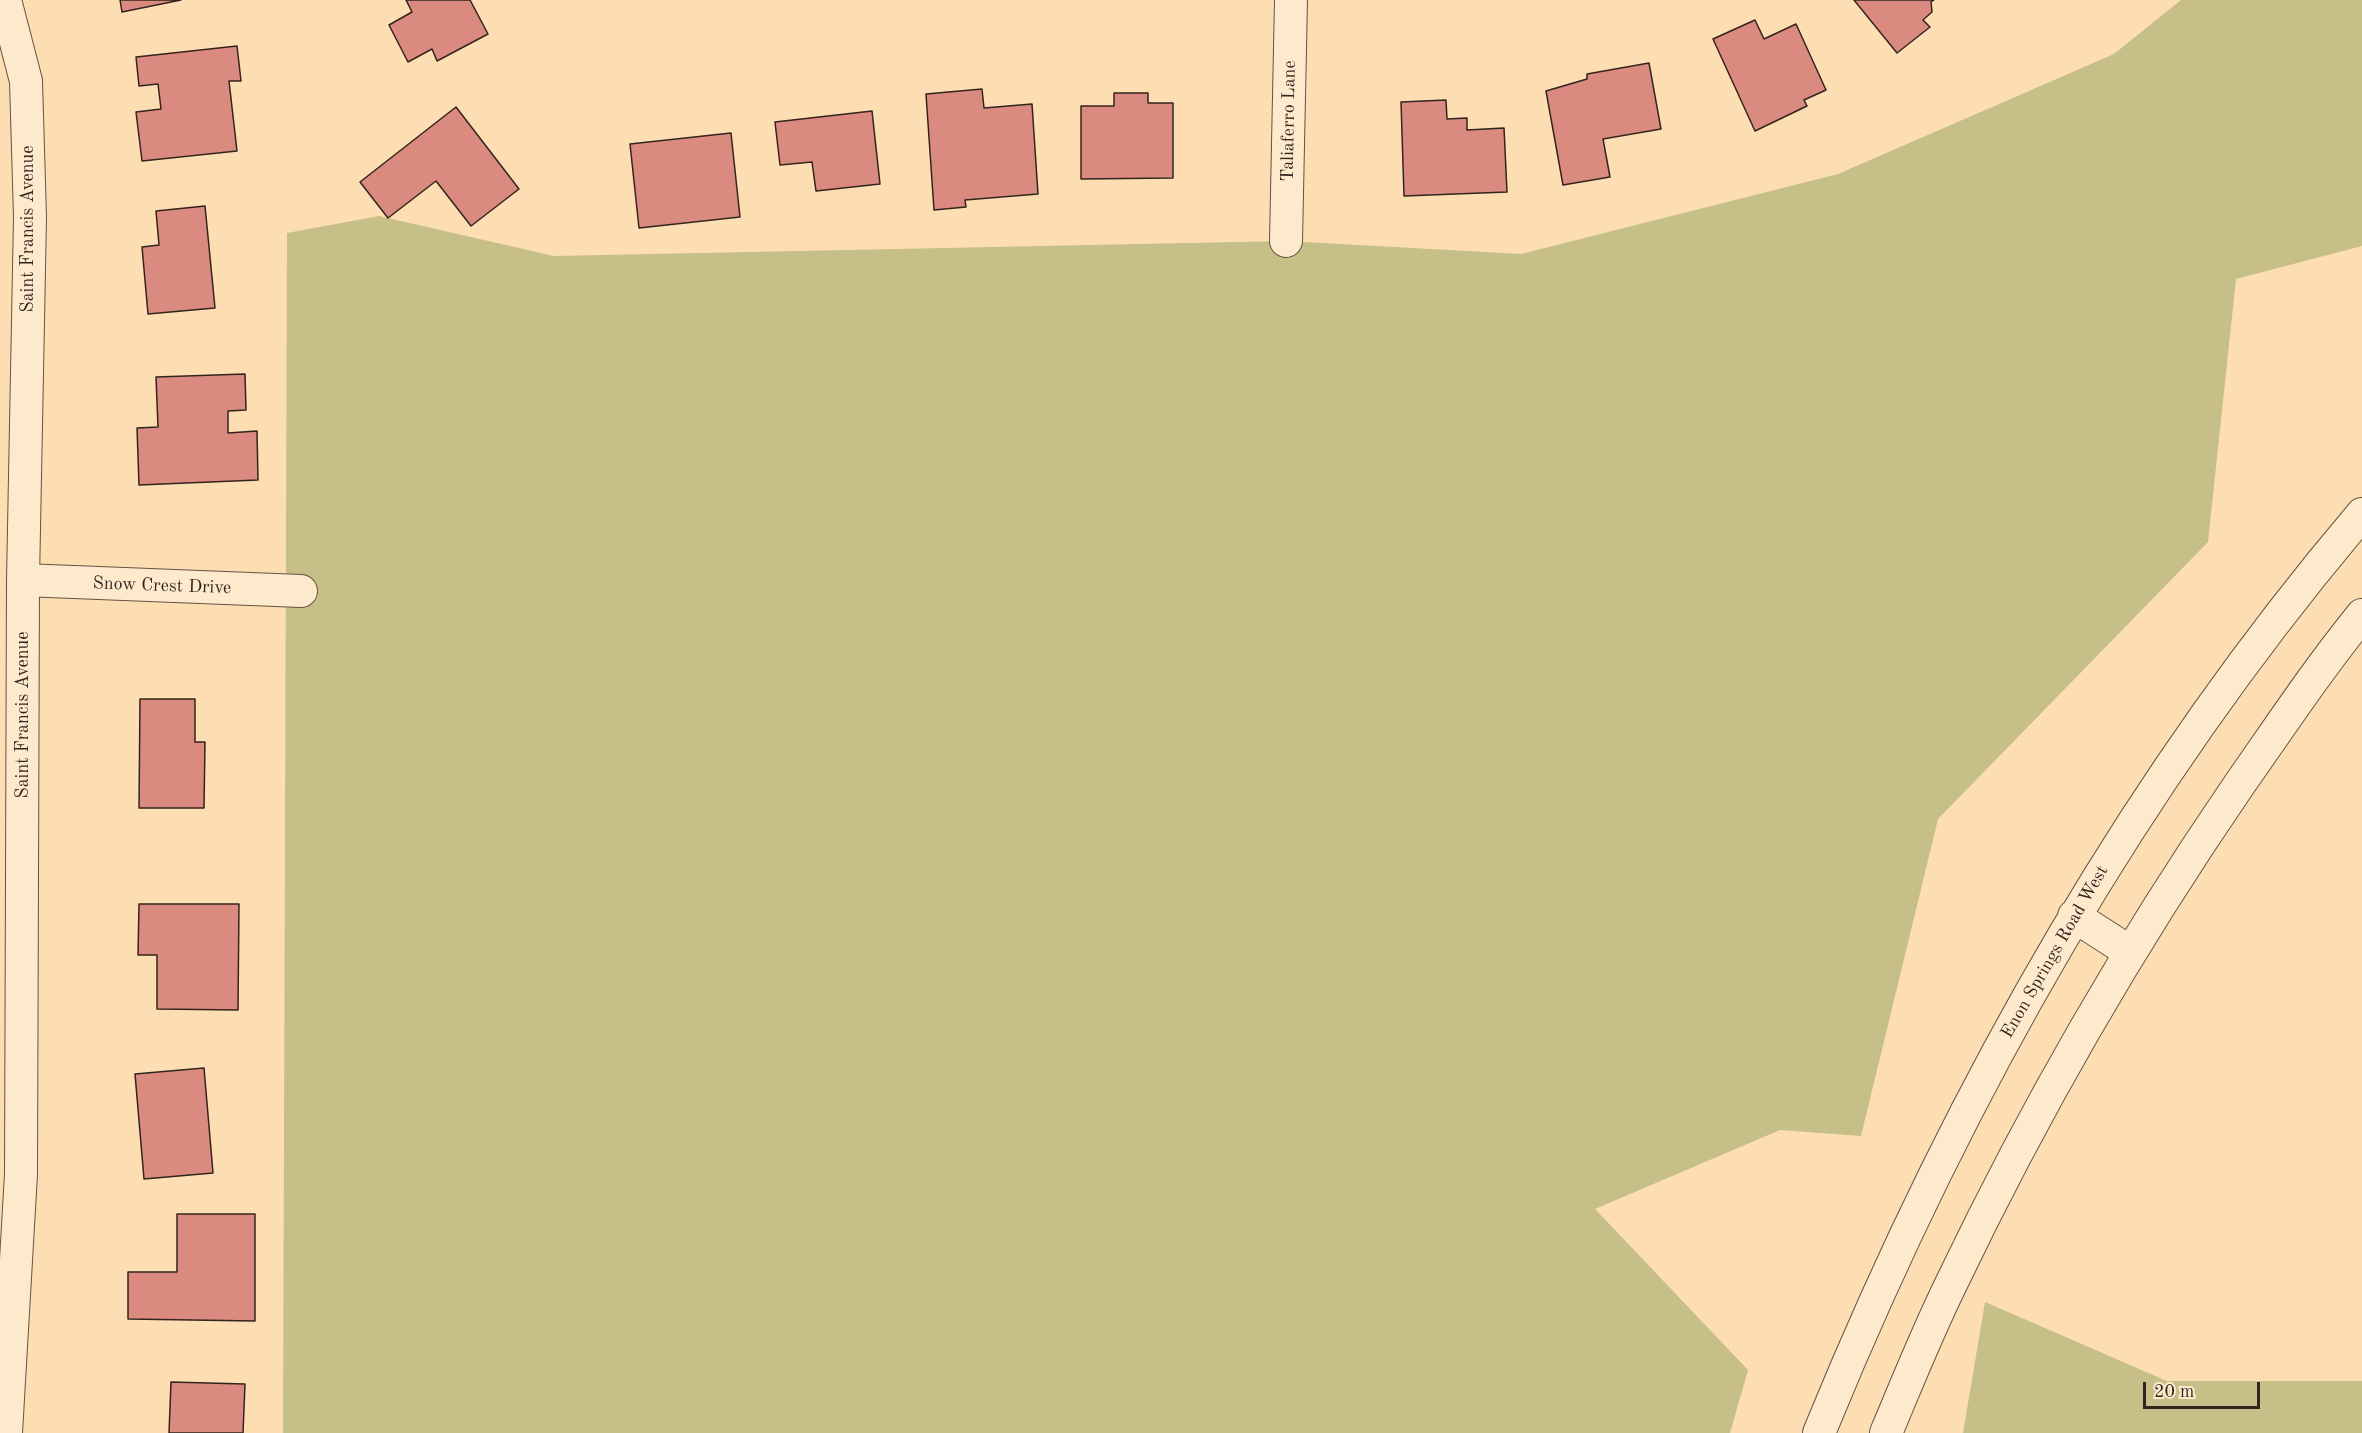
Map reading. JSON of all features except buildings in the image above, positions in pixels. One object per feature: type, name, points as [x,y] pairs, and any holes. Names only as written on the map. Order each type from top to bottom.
[{"type":"street","name":"Saint Francis Avenue","points":[[4,0],[26,81],[30,217],[23,580],[21,1174],[6,1433]]},
{"type":"street","name":"Taliaferro Lane","points":[[1286,241],[1292,0]]},
{"type":"street","name":"Enon Springs Road West","points":[[1819,1433],[1910,1223],[1995,1054],[2074,916],[2132,824],[2212,708],[2318,567],[2362,514]]},
{"type":"street","name":"Snow Crest Drive","points":[[23,580],[302,591]]},
{"type":"street","points":[[1886,1433],[1950,1286],[2020,1145],[2130,952],[2193,853],[2277,729],[2362,615]]},
{"type":"street","points":[[2074,916],[2130,952]]},
{"type":"shaded area","points":[[2181,0],[2362,0],[2362,246],[2236,279],[2208,542],[1938,819],[1861,1136],[1780,1130],[1595,1209],[1748,1370],[1730,1433],[283,1433],[287,233],[379,216],[554,256],[1286,241],[1521,254],[1838,174],[2114,54]]},
{"type":"shaded area","points":[[1985,1302],[2167,1381],[2362,1381],[2362,1433],[1963,1433]]}]
